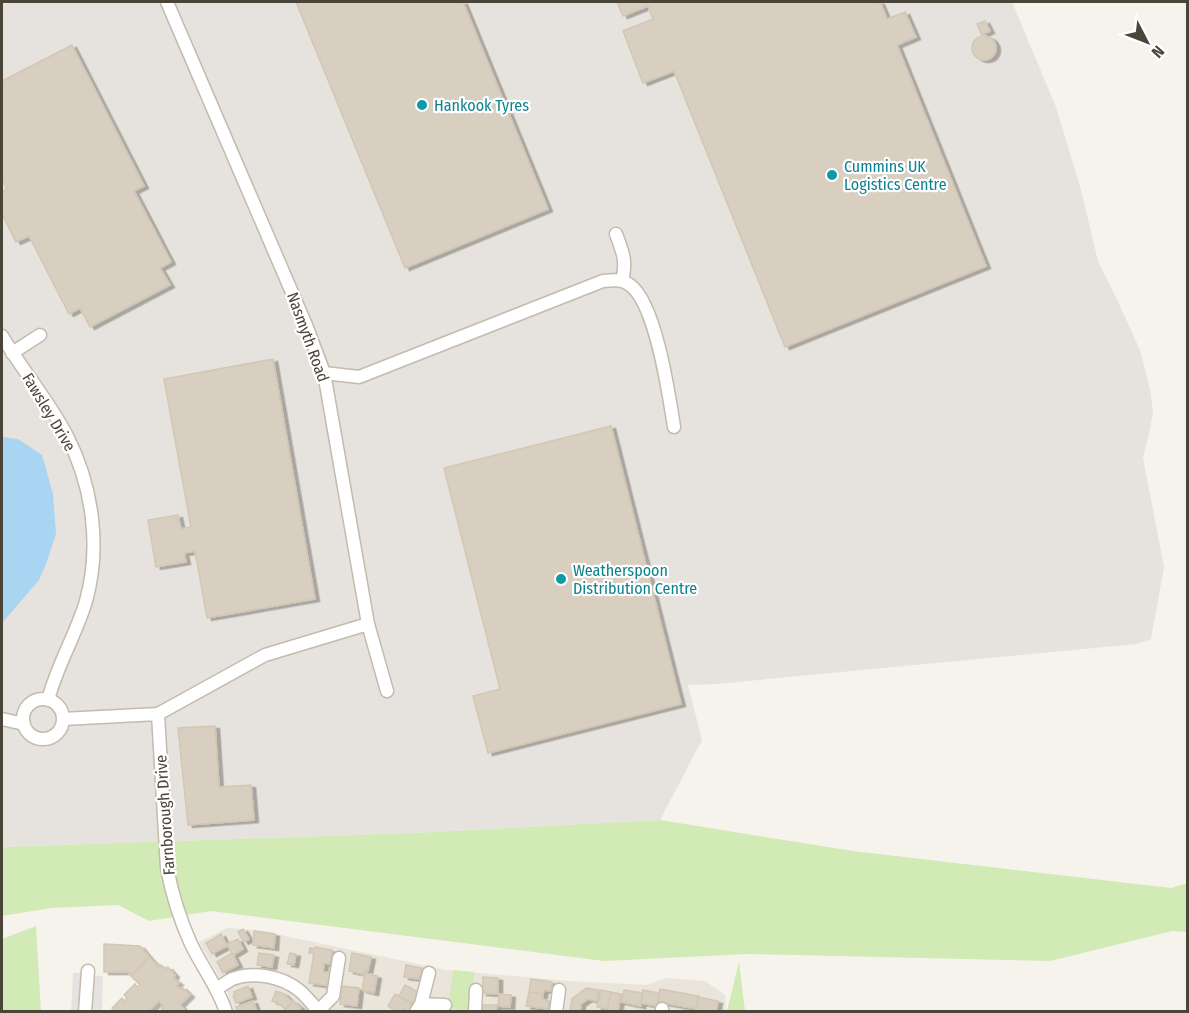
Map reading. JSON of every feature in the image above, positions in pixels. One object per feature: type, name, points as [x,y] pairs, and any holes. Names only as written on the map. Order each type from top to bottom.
[{"type":"street","name":"Nasmyth Road","points":[[167,2],[302,314],[324,373],[368,624],[387,692]]},
{"type":"street","points":[[616,234],[624,256],[625,268],[622,281]]},
{"type":"street","points":[[324,373],[358,377],[603,281],[622,281],[637,291],[646,306],[665,370],[674,427]]},
{"type":"street","points":[[12,353],[40,335]]},
{"type":"street","name":"Fawsley Drive","points":[[2,336],[66,435],[80,465],[90,502],[94,547],[92,578],[77,629],[51,685],[48,700]]},
{"type":"street","points":[[63,719],[158,714],[265,655],[368,624]]},
{"type":"street","points":[[41,699],[48,700],[59,707],[63,719],[62,727],[57,734],[42,739],[28,731],[24,724],[24,717],[29,705],[41,699]]},
{"type":"street","name":"Farnborough Drive","points":[[158,714],[167,868],[171,891],[192,945],[226,1011]]},
{"type":"street","points":[[2,719],[24,724]]},
{"type":"street","points":[[216,989],[232,979],[262,975],[288,983],[299,990],[318,1011],[333,996],[339,958]]},
{"type":"street","points":[[85,1011],[88,971]]},
{"type":"street","points":[[429,974],[419,1008],[445,1005]]},
{"type":"street","points":[[476,990],[476,1011]]},
{"type":"street","points":[[556,1011],[559,990]]},
{"type":"shaded area","points":[[2,2],[1012,2],[1056,107],[1081,190],[1098,261],[1140,350],[1150,389],[1153,411],[1143,458],[1164,567],[1151,639],[1136,644],[688,685],[702,740],[660,820],[413,833],[2,847]]},
{"type":"shaded area","points":[[227,928],[257,930],[447,970],[569,981],[647,985],[666,978],[705,981],[725,995],[726,1011],[231,1011],[228,993],[199,942]]},
{"type":"shaded area","points":[[83,967],[94,967],[94,976],[103,976],[102,1011],[71,1012],[73,973],[83,973]]},
{"type":"green space","points":[[660,820],[853,851],[1171,888],[1188,883],[1187,932],[1172,931],[1050,961],[747,954],[604,961],[211,911],[149,921],[118,905],[51,908],[2,916],[2,847],[413,833]]},
{"type":"green space","points":[[36,926],[41,1011],[2,1011],[2,939]]},
{"type":"green space","points":[[739,962],[745,1011],[727,1011]]},
{"type":"green space","points":[[453,970],[474,972],[471,1011],[448,1008]]},
{"type":"water","points":[[2,437],[18,439],[42,455],[53,494],[56,534],[39,580],[2,623]]},
{"type":"building","name":"Hankook Tyres","points":[[296,2],[463,2],[548,209],[405,268]]},
{"type":"building","name":"Cummins UK Logistics Centre","points":[[617,2],[880,2],[887,19],[905,12],[916,37],[897,45],[986,266],[785,347],[674,71],[643,83],[623,31],[653,19],[648,6],[623,16]]},
{"type":"building","points":[[985,21],[990,31],[982,35],[977,24]]},
{"type":"building","points":[[984,36],[989,37],[995,43],[995,53],[989,59],[984,60],[979,59],[973,53],[972,48],[973,43],[979,37]]},
{"type":"building","points":[[72,45],[144,186],[134,191],[171,262],[160,268],[170,285],[90,327],[80,308],[69,314],[29,236],[16,242],[2,214],[2,192],[7,189],[2,180],[2,81]]},
{"type":"building","points":[[273,359],[315,599],[207,618],[195,551],[184,553],[186,562],[156,567],[148,520],[178,515],[181,529],[191,527],[164,379]]},
{"type":"building","name":"Weatherspoon Distribution Centre","points":[[611,426],[681,704],[488,753],[473,696],[500,689],[444,468]]},
{"type":"building","points":[[215,726],[219,787],[251,785],[254,820],[188,825],[178,728]]},
{"type":"building","points":[[243,929],[249,939],[244,942],[238,932]]},
{"type":"building","points":[[254,931],[275,934],[274,948],[253,945]]},
{"type":"building","points":[[221,934],[227,946],[212,954],[206,943]]},
{"type":"building","points":[[238,939],[243,949],[233,955],[227,944]]},
{"type":"building","points":[[104,944],[140,946],[149,957],[131,976],[128,972],[104,972]]},
{"type":"building","points":[[315,947],[332,950],[330,964],[324,963],[323,972],[332,973],[330,986],[309,983],[314,953],[309,953],[310,948],[315,949]]},
{"type":"building","points":[[232,953],[238,965],[223,973],[217,962]]},
{"type":"building","points":[[259,953],[274,955],[272,967],[257,965]]},
{"type":"building","points":[[290,953],[296,954],[294,965],[287,964]]},
{"type":"building","points":[[352,953],[371,957],[368,971],[364,970],[364,974],[349,971]]},
{"type":"building","points":[[149,957],[159,967],[161,965],[166,969],[168,967],[175,975],[173,978],[179,983],[176,985],[180,989],[182,987],[190,995],[180,1005],[184,1009],[182,1012],[165,1012],[159,1001],[148,1012],[115,1012],[112,1008],[122,998],[124,1001],[127,998],[124,995],[135,984],[137,987],[140,985],[131,976]]},
{"type":"building","points":[[406,965],[422,968],[419,979],[404,977]]},
{"type":"building","points":[[365,973],[377,976],[374,993],[362,990]]},
{"type":"building","points":[[483,977],[498,978],[498,994],[482,993]]},
{"type":"building","points":[[531,979],[552,982],[551,991],[544,990],[543,994],[529,992]]},
{"type":"building","points":[[405,985],[418,993],[414,1004],[399,996]]},
{"type":"building","points":[[248,986],[252,997],[236,1003],[234,992]]},
{"type":"building","points":[[342,986],[359,988],[357,1006],[340,1004]]},
{"type":"building","points":[[586,988],[599,990],[597,1001],[588,999],[581,1004],[580,1012],[570,1010],[572,999]]},
{"type":"building","points":[[660,989],[699,996],[696,1009],[658,1002]]},
{"type":"building","points":[[601,990],[611,992],[607,1009],[597,1007]]},
{"type":"building","points":[[624,990],[643,993],[641,1006],[621,1002]]},
{"type":"building","points":[[643,990],[659,993],[657,1006],[641,1003]]},
{"type":"building","points":[[276,991],[284,994],[292,1002],[285,1009],[272,1001]]},
{"type":"building","points":[[529,992],[543,994],[542,999],[549,1001],[548,1009],[526,1006]]},
{"type":"building","points":[[611,992],[621,994],[618,1011],[607,1009]]},
{"type":"building","points":[[395,994],[414,1005],[410,1012],[403,1009],[397,1012],[388,1006]]},
{"type":"building","points":[[499,994],[511,995],[510,1007],[498,1006]]},
{"type":"building","points":[[698,997],[718,1001],[716,1012],[696,1011]]},
{"type":"building","points":[[253,1001],[257,1012],[238,1012],[236,1007]]},
{"type":"building","points":[[293,1001],[301,1008],[297,1012],[283,1012]]},
{"type":"building","points":[[481,1005],[497,1005],[496,1012],[481,1012]]},
{"type":"place","name":"Hankook Tyres","points":[[422,105]]},
{"type":"place","name":"Cummins UK Logistics Centre","points":[[832,175]]},
{"type":"place","name":"Weatherspoon Distribution Centre","points":[[561,579]]}]
